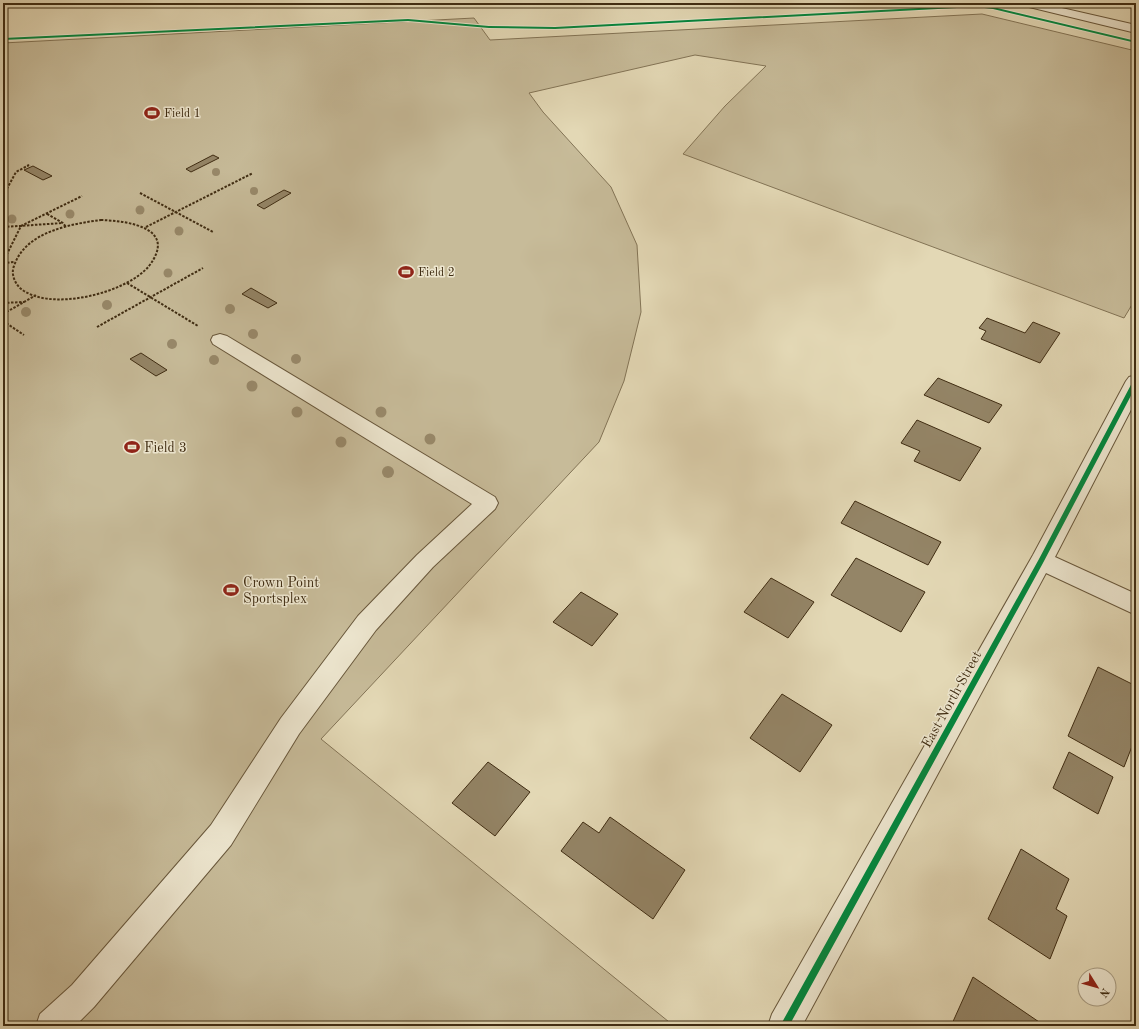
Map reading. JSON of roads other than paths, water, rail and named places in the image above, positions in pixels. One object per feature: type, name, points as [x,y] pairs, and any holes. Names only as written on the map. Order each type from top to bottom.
[{"type":"street","points":[[173,3],[178,3]]},
{"type":"street","points":[[1025,3],[1136,29]]},
{"type":"street","points":[[52,1026],[83,996],[222,835],[290,726],[331,669],[367,623],[425,561],[487,503],[220,340]]},
{"type":"street","name":"East North Street","points":[[784,1026],[1041,561],[1136,381]]},
{"type":"street","points":[[1041,561],[1136,606]]},
{"type":"place","name":"Field 1","points":[[152,113]]},
{"type":"place","name":"Field 2","points":[[406,272]]},
{"type":"place","name":"Field 3","points":[[132,447]]},
{"type":"place","name":"Crown Point Sportsplex","points":[[231,590]]}]
